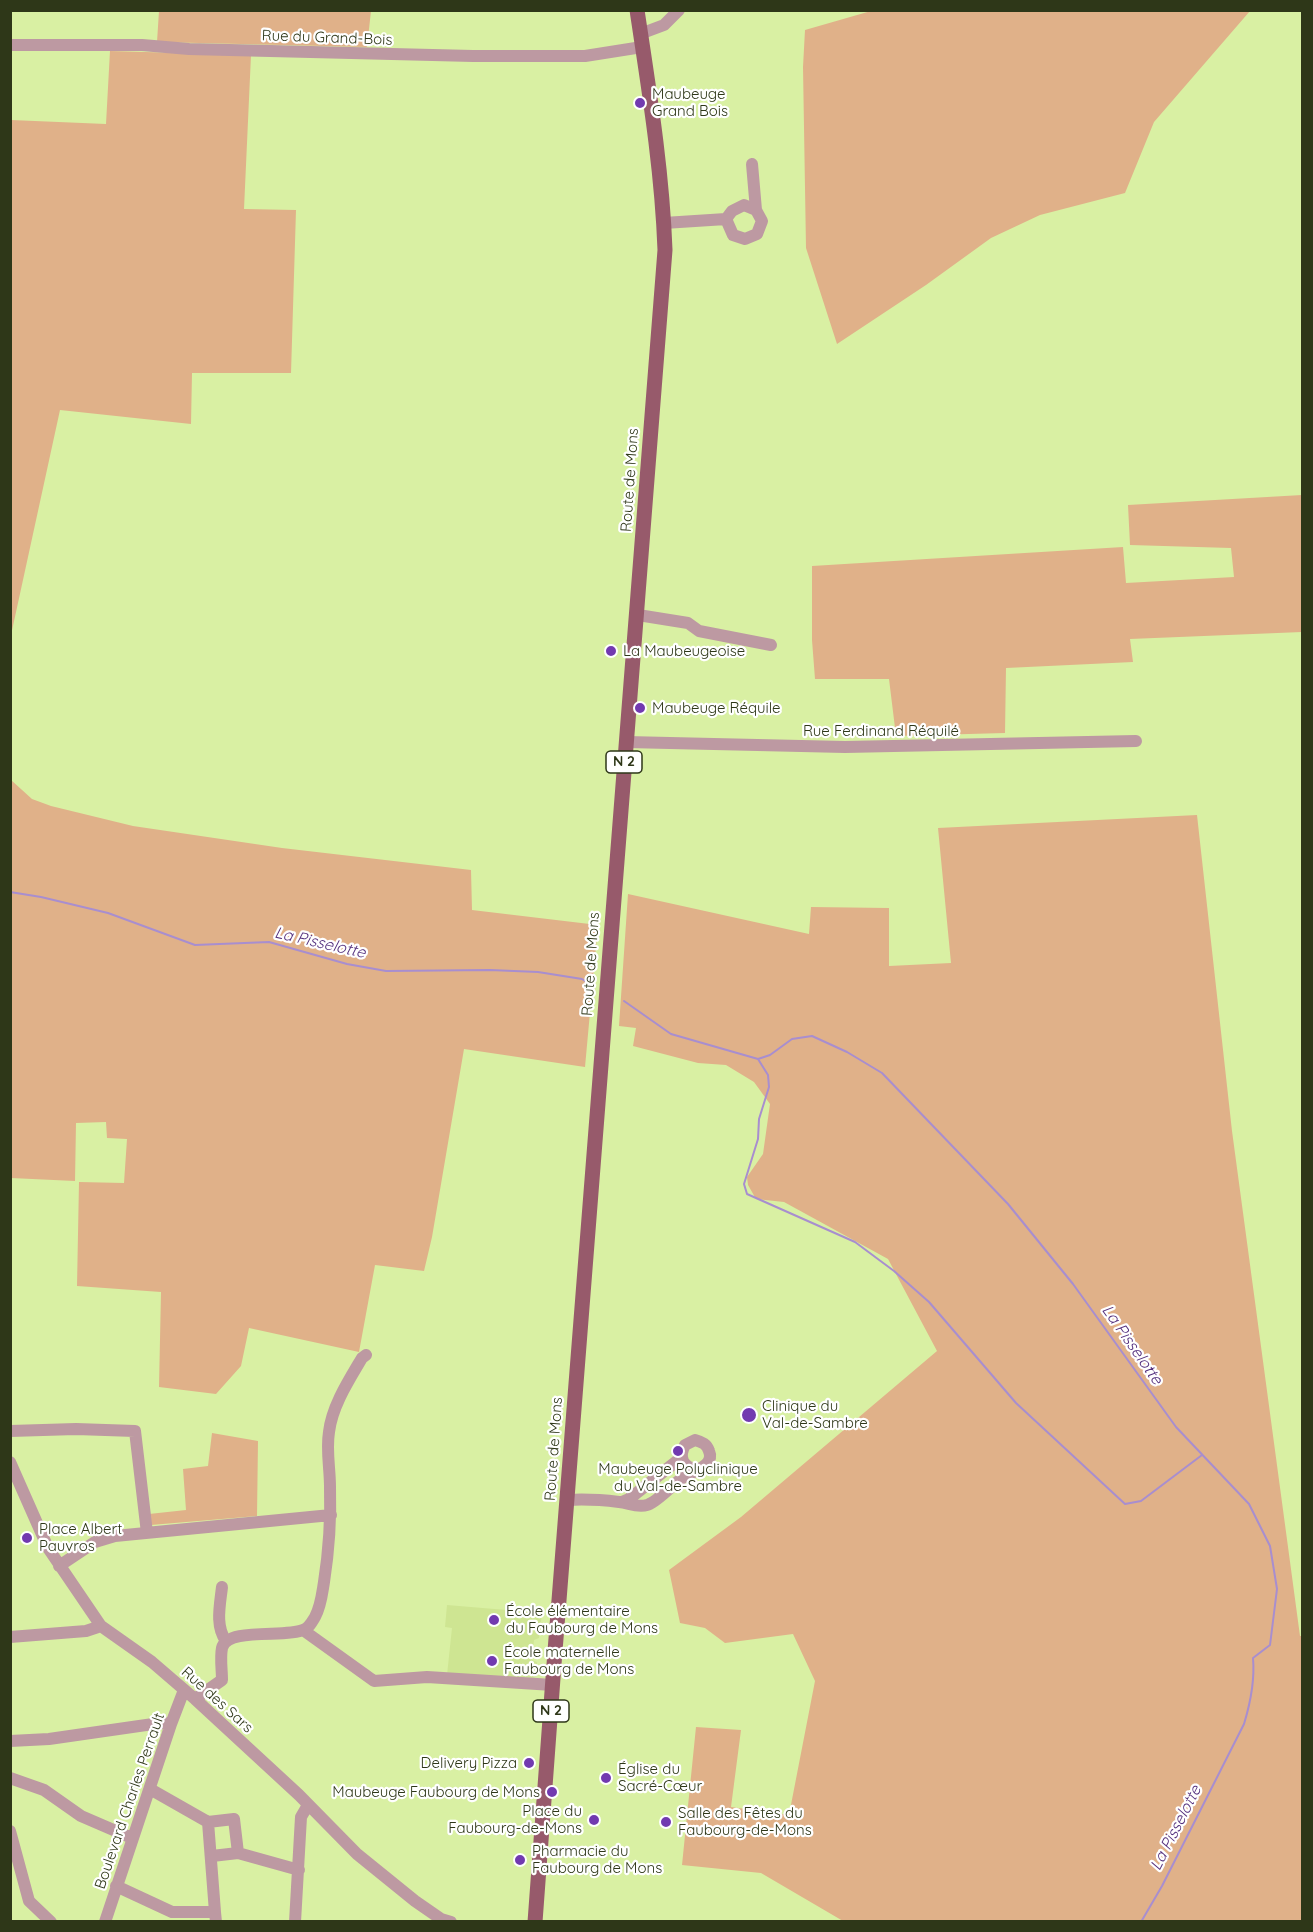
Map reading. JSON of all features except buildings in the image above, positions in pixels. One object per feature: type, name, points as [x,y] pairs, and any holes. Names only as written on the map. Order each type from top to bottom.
[{"type":"main road","name":"Route de Mons","points":[[535,1922],[665,250],[659,162],[637,10]]},
{"type":"street","name":"Rue du Grand-Bois","points":[[10,45],[142,45],[189,49],[473,56],[585,56],[641,40],[664,25],[679,10]]},
{"type":"street","points":[[726,219],[733,235],[746,239],[757,234],[762,222],[756,210],[752,164]]},
{"type":"street","points":[[664,223],[726,219],[732,211],[744,205],[756,210]]},
{"type":"street","points":[[638,615],[688,622],[699,631],[771,645]]},
{"type":"street","name":"Rue Ferdinand Réquilé","points":[[626,742],[846,747],[1136,741]]},
{"type":"street","points":[[195,1699],[222,1680],[222,1647],[226,1641],[243,1635],[282,1634],[303,1630],[310,1624],[320,1604],[330,1539],[329,1429],[348,1383],[366,1355]]},
{"type":"street","points":[[10,1431],[76,1429],[135,1431],[147,1533]]},
{"type":"street","points":[[568,1500],[588,1499],[622,1502],[637,1506],[649,1505],[688,1473],[697,1470],[707,1465],[711,1454],[706,1444],[695,1440],[689,1442],[682,1450],[682,1457],[686,1466],[697,1470]]},
{"type":"street","points":[[622,1502],[629,1500],[682,1457]]},
{"type":"street","name":"Rue des Sars","points":[[10,1462],[48,1548],[101,1626],[152,1662],[195,1699],[357,1854],[415,1901],[441,1919],[451,1922]]},
{"type":"street","points":[[569,1478],[576,1490],[588,1499]]},
{"type":"street","points":[[59,1566],[95,1542],[115,1536],[330,1515]]},
{"type":"street","points":[[222,1587],[219,1621],[222,1636],[226,1641]]},
{"type":"street","points":[[10,1637],[86,1631],[101,1626]]},
{"type":"street","points":[[303,1630],[374,1681],[427,1677],[553,1685]]},
{"type":"street","name":"Boulevard Charles Perrault","points":[[105,1922],[184,1690]]},
{"type":"street","points":[[10,1741],[49,1739],[160,1723],[171,1724]]},
{"type":"street","points":[[10,1778],[44,1790],[81,1816],[132,1838]]},
{"type":"street","points":[[150,1789],[208,1822],[234,1819],[238,1853]]},
{"type":"street","points":[[295,1922],[301,1817],[308,1805]]},
{"type":"street","points":[[116,1886],[172,1912],[216,1917],[208,1822]]},
{"type":"street","points":[[10,1831],[29,1901],[51,1922]]},
{"type":"street","points":[[212,1856],[238,1853],[299,1870]]},
{"type":"shaded area","points":[[159,11],[371,11],[367,47],[157,42]]},
{"type":"shaded area","points":[[871,11],[1250,11],[1154,122],[1125,193],[1040,215],[991,238],[926,285],[837,344],[806,248],[803,67],[805,30]]},
{"type":"shaded area","points":[[110,51],[251,55],[244,209],[296,210],[291,373],[192,373],[191,424],[60,410],[11,635],[11,120],[106,124]]},
{"type":"shaded area","points":[[1302,495],[1302,632],[1130,639],[1133,662],[1006,668],[1005,733],[896,736],[889,679],[815,679],[812,640],[812,566],[1123,547],[1126,583],[1234,577],[1231,548],[1130,545],[1128,505]]},
{"type":"shaded area","points":[[11,780],[32,799],[51,806],[133,826],[282,848],[471,870],[472,910],[598,925],[585,1067],[464,1049],[432,1237],[424,1271],[375,1265],[359,1352],[249,1328],[241,1366],[216,1394],[159,1387],[161,1292],[77,1286],[79,1182],[124,1183],[127,1139],[107,1138],[106,1122],[76,1123],[75,1181],[11,1178]]},
{"type":"shaded area","points":[[1197,815],[1232,1131],[1300,1636],[1302,1636],[1302,1921],[843,1921],[761,1873],[682,1865],[696,1727],[741,1730],[731,1807],[789,1815],[815,1681],[793,1634],[725,1643],[705,1628],[680,1623],[669,1570],[741,1517],[937,1351],[888,1259],[784,1202],[756,1199],[748,1185],[747,1177],[763,1154],[770,1104],[754,1082],[726,1065],[698,1063],[633,1046],[636,1028],[619,1026],[628,894],[809,934],[811,907],[889,908],[889,966],[951,963],[938,828]]},
{"type":"shaded area","points":[[212,1433],[258,1441],[257,1516],[151,1525],[149,1514],[186,1510],[183,1469],[208,1466]]},
{"type":"shaded area","points":[[447,1605],[542,1613],[539,1638],[534,1640],[532,1660],[537,1662],[537,1675],[534,1678],[447,1675],[452,1628],[445,1627]]},
{"type":"waterway","name":"La Pisselotte","points":[[10,892],[108,913],[195,945],[269,942],[347,964],[386,971],[538,972],[582,979],[593,986]]},
{"type":"waterway","name":"La Pisselotte","points":[[624,1001],[671,1034],[758,1059],[770,1055],[792,1039],[812,1036],[847,1052],[882,1073],[1008,1204],[1073,1284],[1176,1427],[1249,1504],[1270,1546],[1277,1589],[1270,1645],[1253,1658],[1252,1691],[1244,1724],[1162,1886],[1141,1922]]},
{"type":"waterway","points":[[758,1059],[768,1075],[769,1087],[759,1119],[758,1139],[744,1184],[747,1194],[855,1242],[894,1271],[929,1302],[1016,1403],[1125,1504],[1141,1501],[1202,1455]]},
{"type":"place","name":"Maubeuge Grand Bois","points":[[640,103]]},
{"type":"place","name":"La Maubeugeoise","points":[[611,651]]},
{"type":"place","name":"Maubeuge Réquile","points":[[640,708]]},
{"type":"place","name":"Clinique du Val-de-Sambre","points":[[749,1415]]},
{"type":"place","name":"Maubeuge Polyclinique du Val-de-Sambre","points":[[678,1451]]},
{"type":"place","name":"Place Albert Pauvros","points":[[27,1538]]},
{"type":"place","name":"École élémentaire du Faubourg de Mons","points":[[494,1620]]},
{"type":"place","name":"École maternelle Faubourg de Mons","points":[[492,1661]]},
{"type":"place","name":"Delivery Pizza","points":[[529,1763]]},
{"type":"place","name":"Église du Sacré-Cœur","points":[[606,1778]]},
{"type":"place","name":"Maubeuge Faubourg de Mons","points":[[552,1792]]},
{"type":"place","name":"Place du Faubourg-de-Mons","points":[[594,1820]]},
{"type":"place","name":"Salle des Fêtes du Faubourg-de-Mons","points":[[666,1822]]},
{"type":"place","name":"Pharmacie du Faubourg de Mons","points":[[520,1860]]}]
